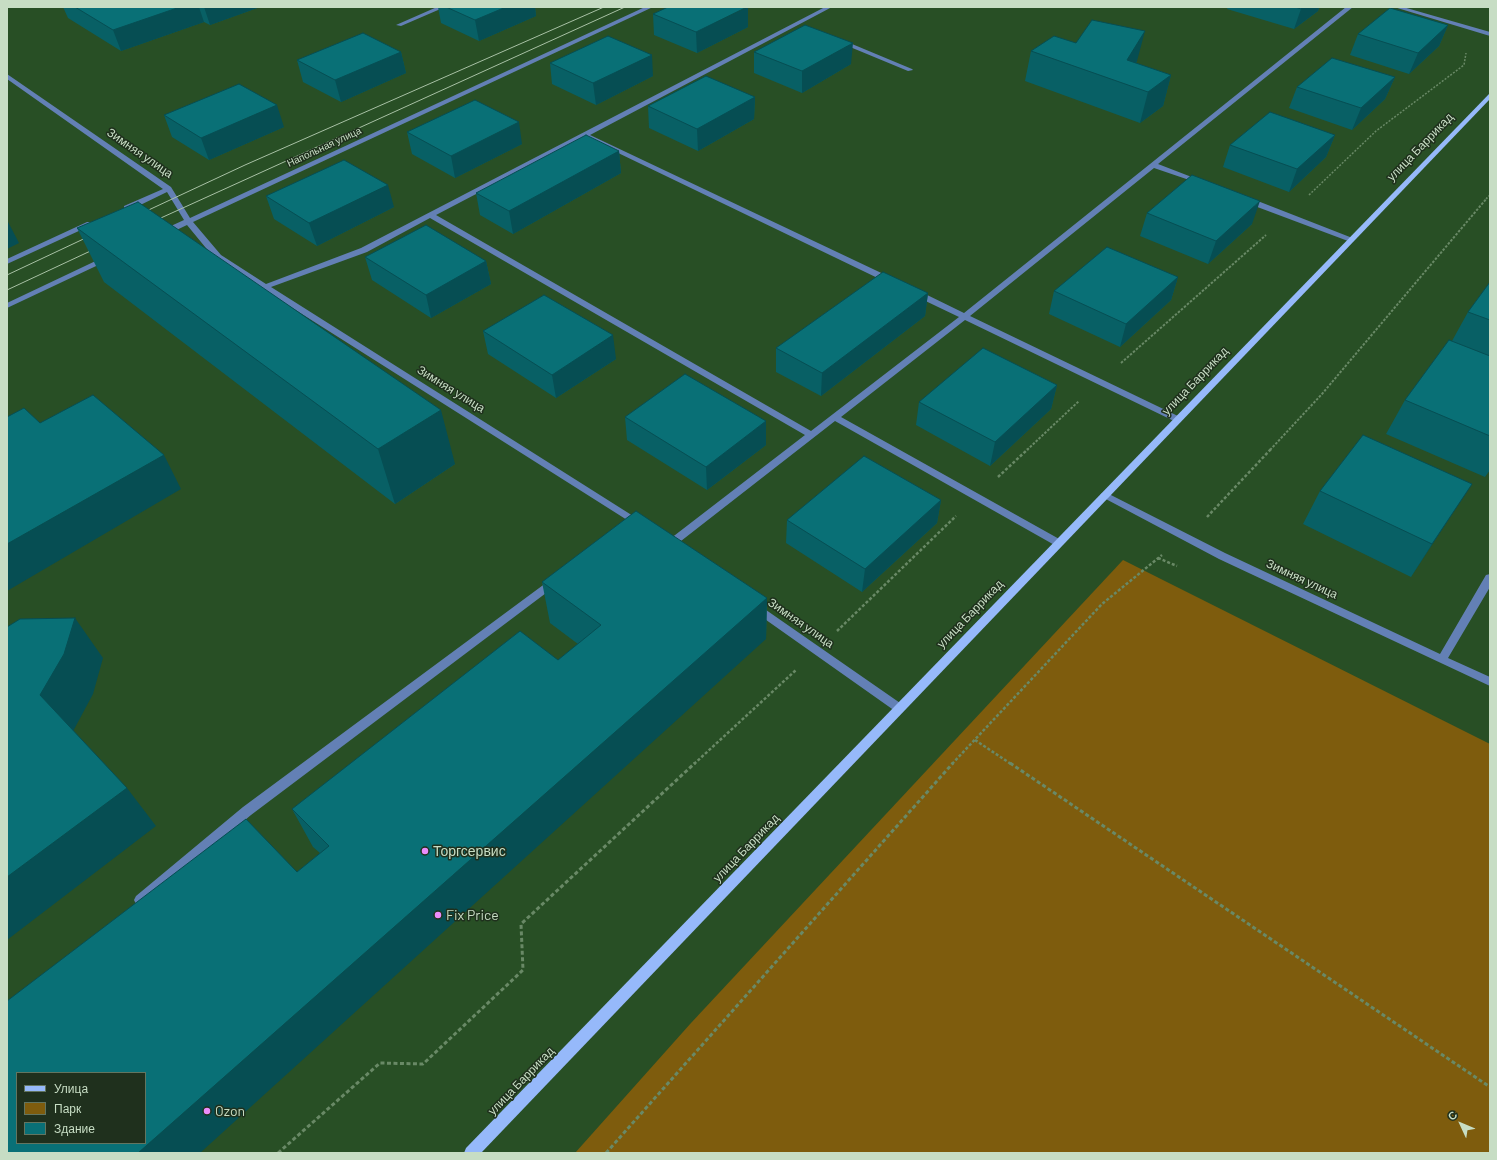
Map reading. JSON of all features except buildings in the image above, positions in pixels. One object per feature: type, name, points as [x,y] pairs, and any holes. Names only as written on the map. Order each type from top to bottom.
[{"type":"main road","name":"улица Баррикад","points":[[471,1153],[1490,95]]},
{"type":"street","points":[[399,25],[442,7]]},
{"type":"street","name":"Напольная улица","points":[[152,238],[650,7]]},
{"type":"street","points":[[265,287],[364,250],[801,25],[829,7]]},
{"type":"street","points":[[670,545],[964,317],[1350,7]]},
{"type":"street","points":[[1397,7],[1490,34]]},
{"type":"street","points":[[833,38],[910,70]]},
{"type":"street","name":"Зимняя улица","points":[[7,76],[168,189],[188,221],[218,257],[635,520],[646,529]]},
{"type":"street","points":[[585,135],[896,284]]},
{"type":"street","points":[[1154,165],[1206,184]]},
{"type":"street","points":[[119,211],[168,189]]},
{"type":"street","points":[[1243,198],[1351,239]]},
{"type":"street","points":[[430,215],[811,435]]},
{"type":"street","points":[[7,262],[98,221]]},
{"type":"street","points":[[7,306],[116,255]]},
{"type":"street","points":[[910,290],[1177,419]]},
{"type":"street","points":[[835,417],[1058,543]]},
{"type":"street","name":"Зимняя улица","points":[[1105,495],[1222,556],[1490,682]]},
{"type":"street","points":[[622,530],[635,520]]},
{"type":"street","points":[[133,906],[247,811],[565,573]]},
{"type":"street","points":[[1442,660],[1490,578]]},
{"type":"street","name":"Зимняя улица","points":[[746,600],[899,708]]},
{"type":"path","points":[[278,1153],[380,1063],[423,1064],[523,970],[521,924],[817,650],[1100,382],[1288,215],[1376,131],[1464,65],[1469,28]]},
{"type":"path","points":[[606,1153],[918,801],[1102,604],[1211,514],[1322,394],[1490,195]]},
{"type":"path","points":[[975,740],[1490,1087]]},
{"type":"green space","points":[[1123,560],[1490,744],[1490,1153],[575,1153],[691,1023]]},
{"type":"tram line","points":[[140,214],[245,165],[604,7]]},
{"type":"tram line","points":[[152,222],[625,7]]},
{"type":"tram line","points":[[7,275],[92,235]]},
{"type":"tram line","points":[[7,290],[99,247]]},
{"type":"place","name":"Торгсервис","points":[[425,851]]},
{"type":"place","name":"Fix Price","points":[[438,915]]},
{"type":"place","name":"Ozon","points":[[207,1111]]}]
